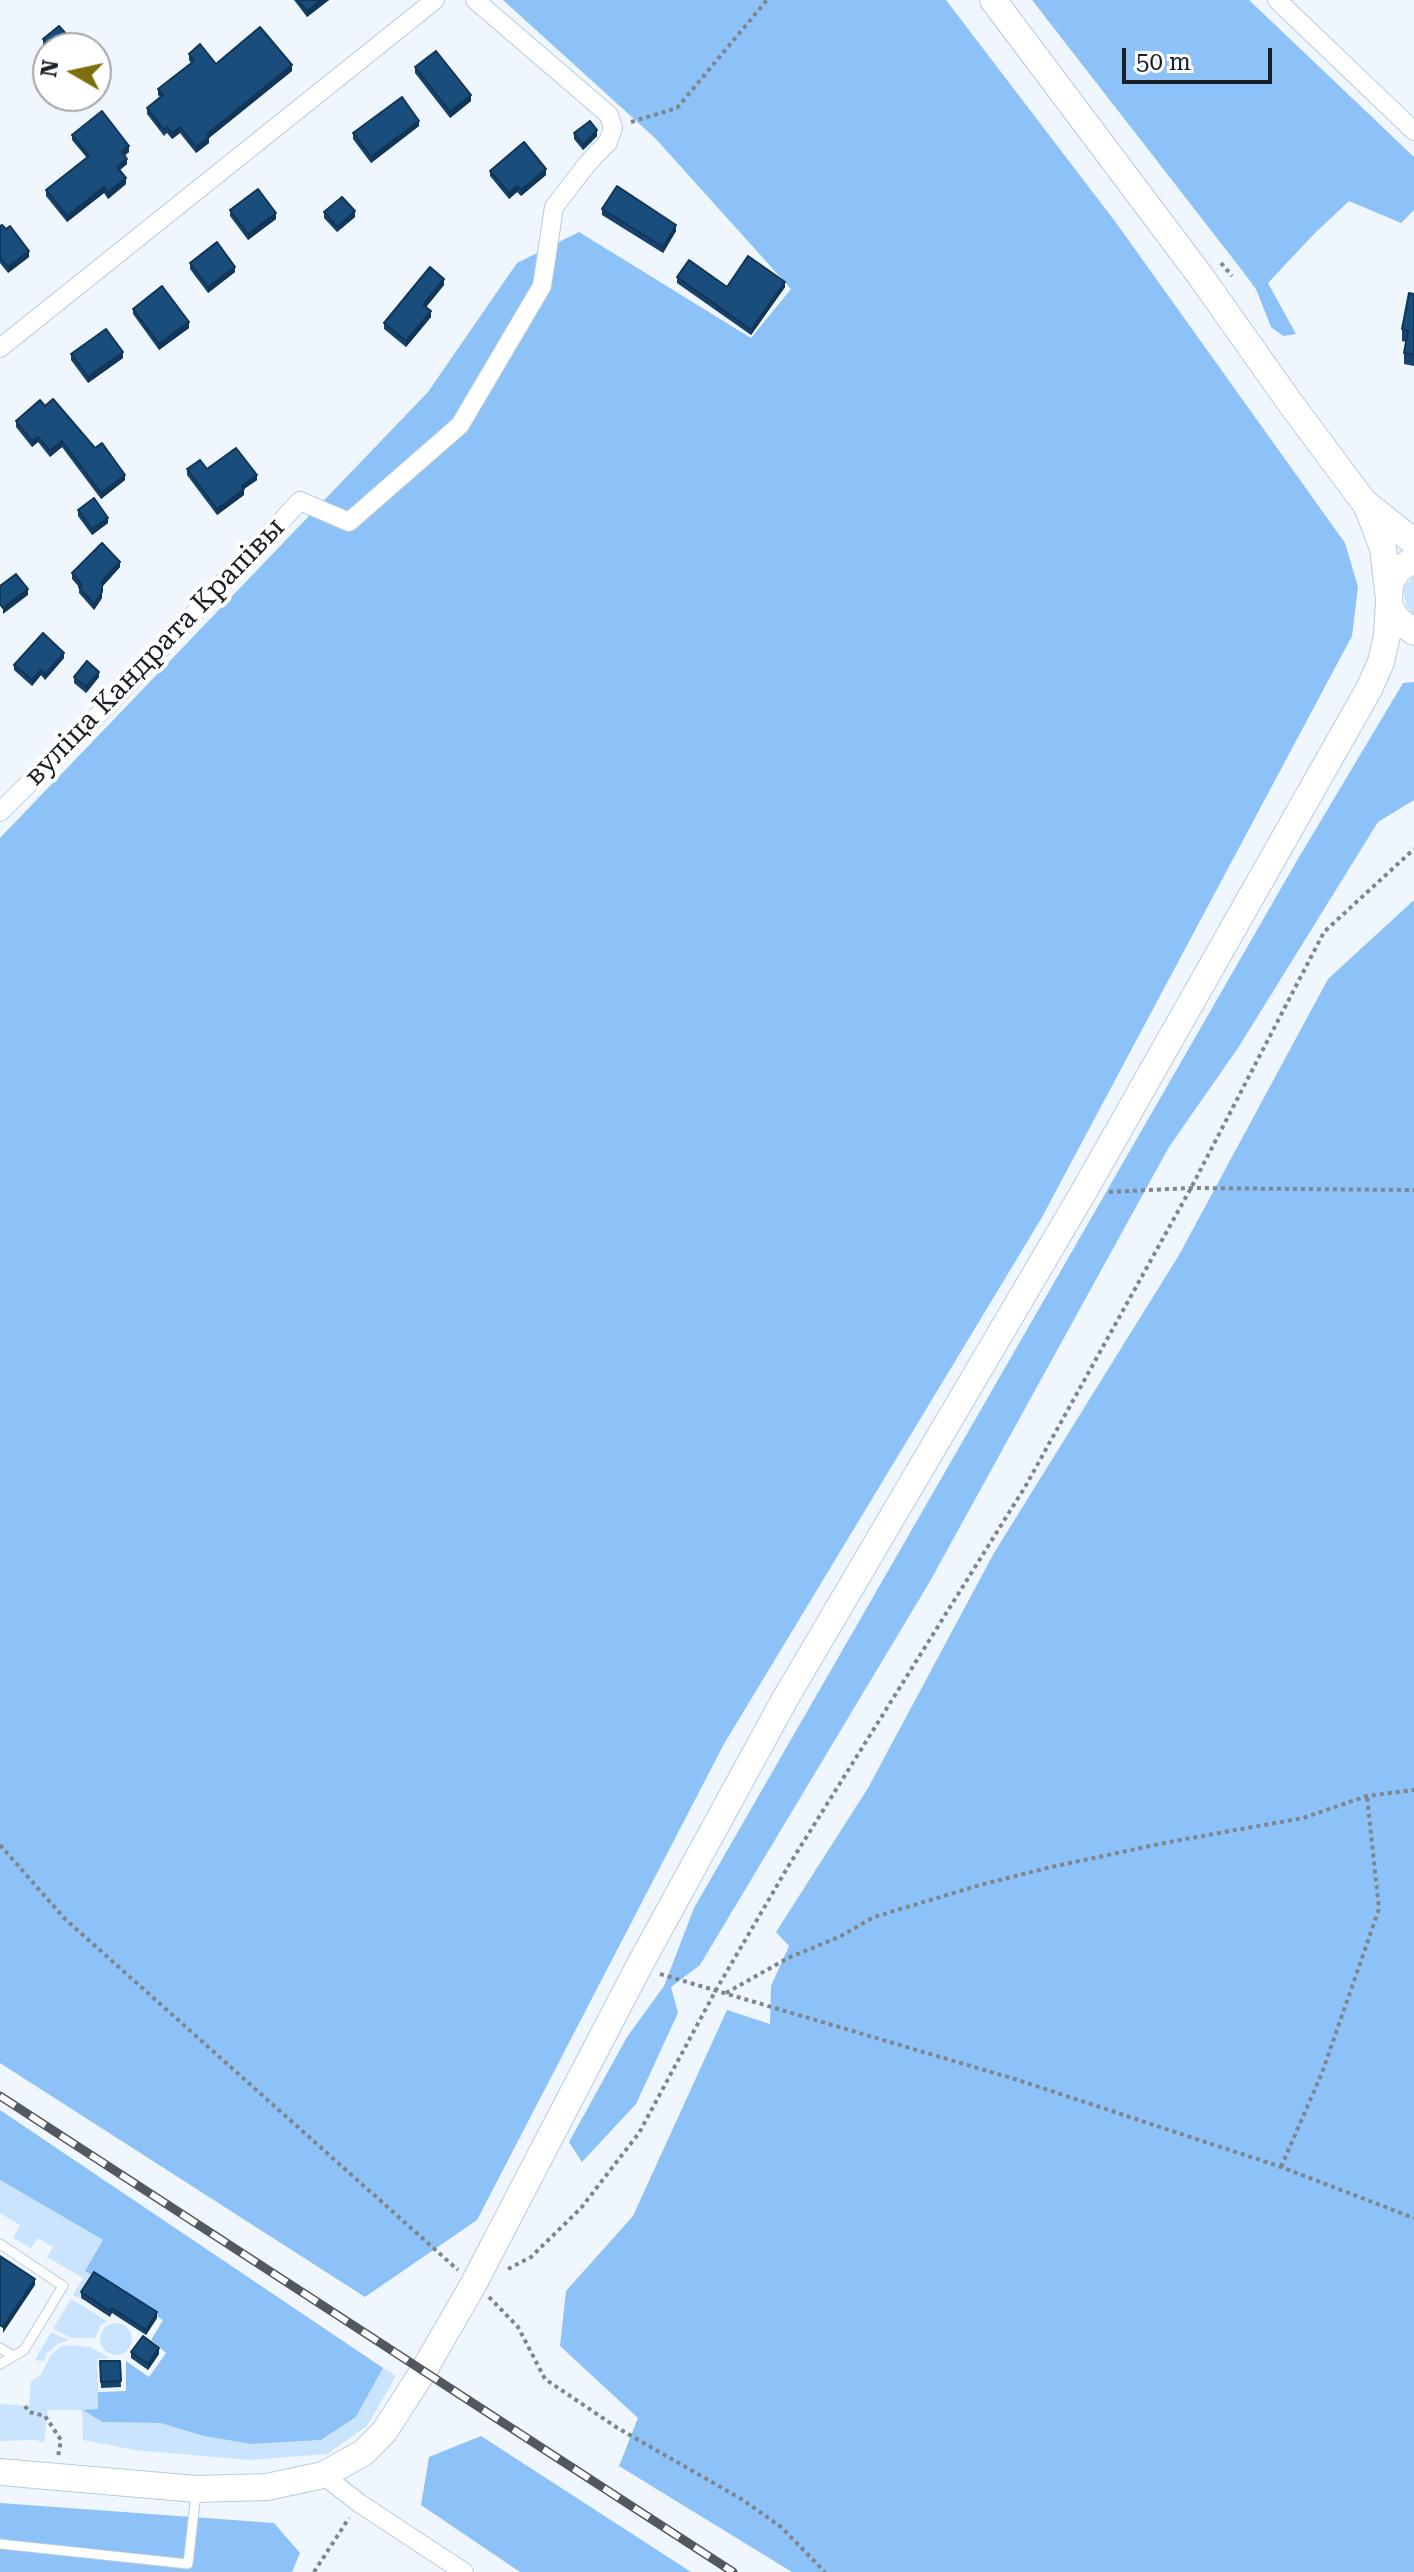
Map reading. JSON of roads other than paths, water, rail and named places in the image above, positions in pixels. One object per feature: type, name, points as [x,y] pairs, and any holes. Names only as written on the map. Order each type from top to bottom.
[{"type":"main road","points":[[993,0],[1199,274],[1364,502],[1383,548],[1389,599],[1397,619],[1414,632]]},
{"type":"main road","points":[[1364,502],[1409,536]]},
{"type":"main road","points":[[0,2472],[196,2489],[267,2487],[323,2475],[363,2453],[384,2432],[473,2285],[638,1968],[785,1699],[1083,1193],[1369,689],[1381,662],[1387,635],[1390,584],[1397,571],[1414,559]]},
{"type":"main road","points":[[1369,689],[1398,656],[1414,644]]},
{"type":"street","points":[[0,348],[435,0]]},
{"type":"street","name":"вуліца Кандрата Крапівы","points":[[0,812],[107,706],[300,501],[349,522],[460,425],[542,286],[554,207],[608,142],[613,128],[609,115],[475,0]]},
{"type":"street","points":[[1277,0],[1414,131]]},
{"type":"street","points":[[323,2475],[359,2503],[464,2572]]},
{"type":"lane","points":[[0,2244],[63,2286],[24,2350],[0,2364]]},
{"type":"lane","points":[[0,2348],[13,2356]]},
{"type":"lane","points":[[0,2544],[188,2564],[196,2489]]},
{"type":"railway","points":[[0,2096],[733,2572]]}]
